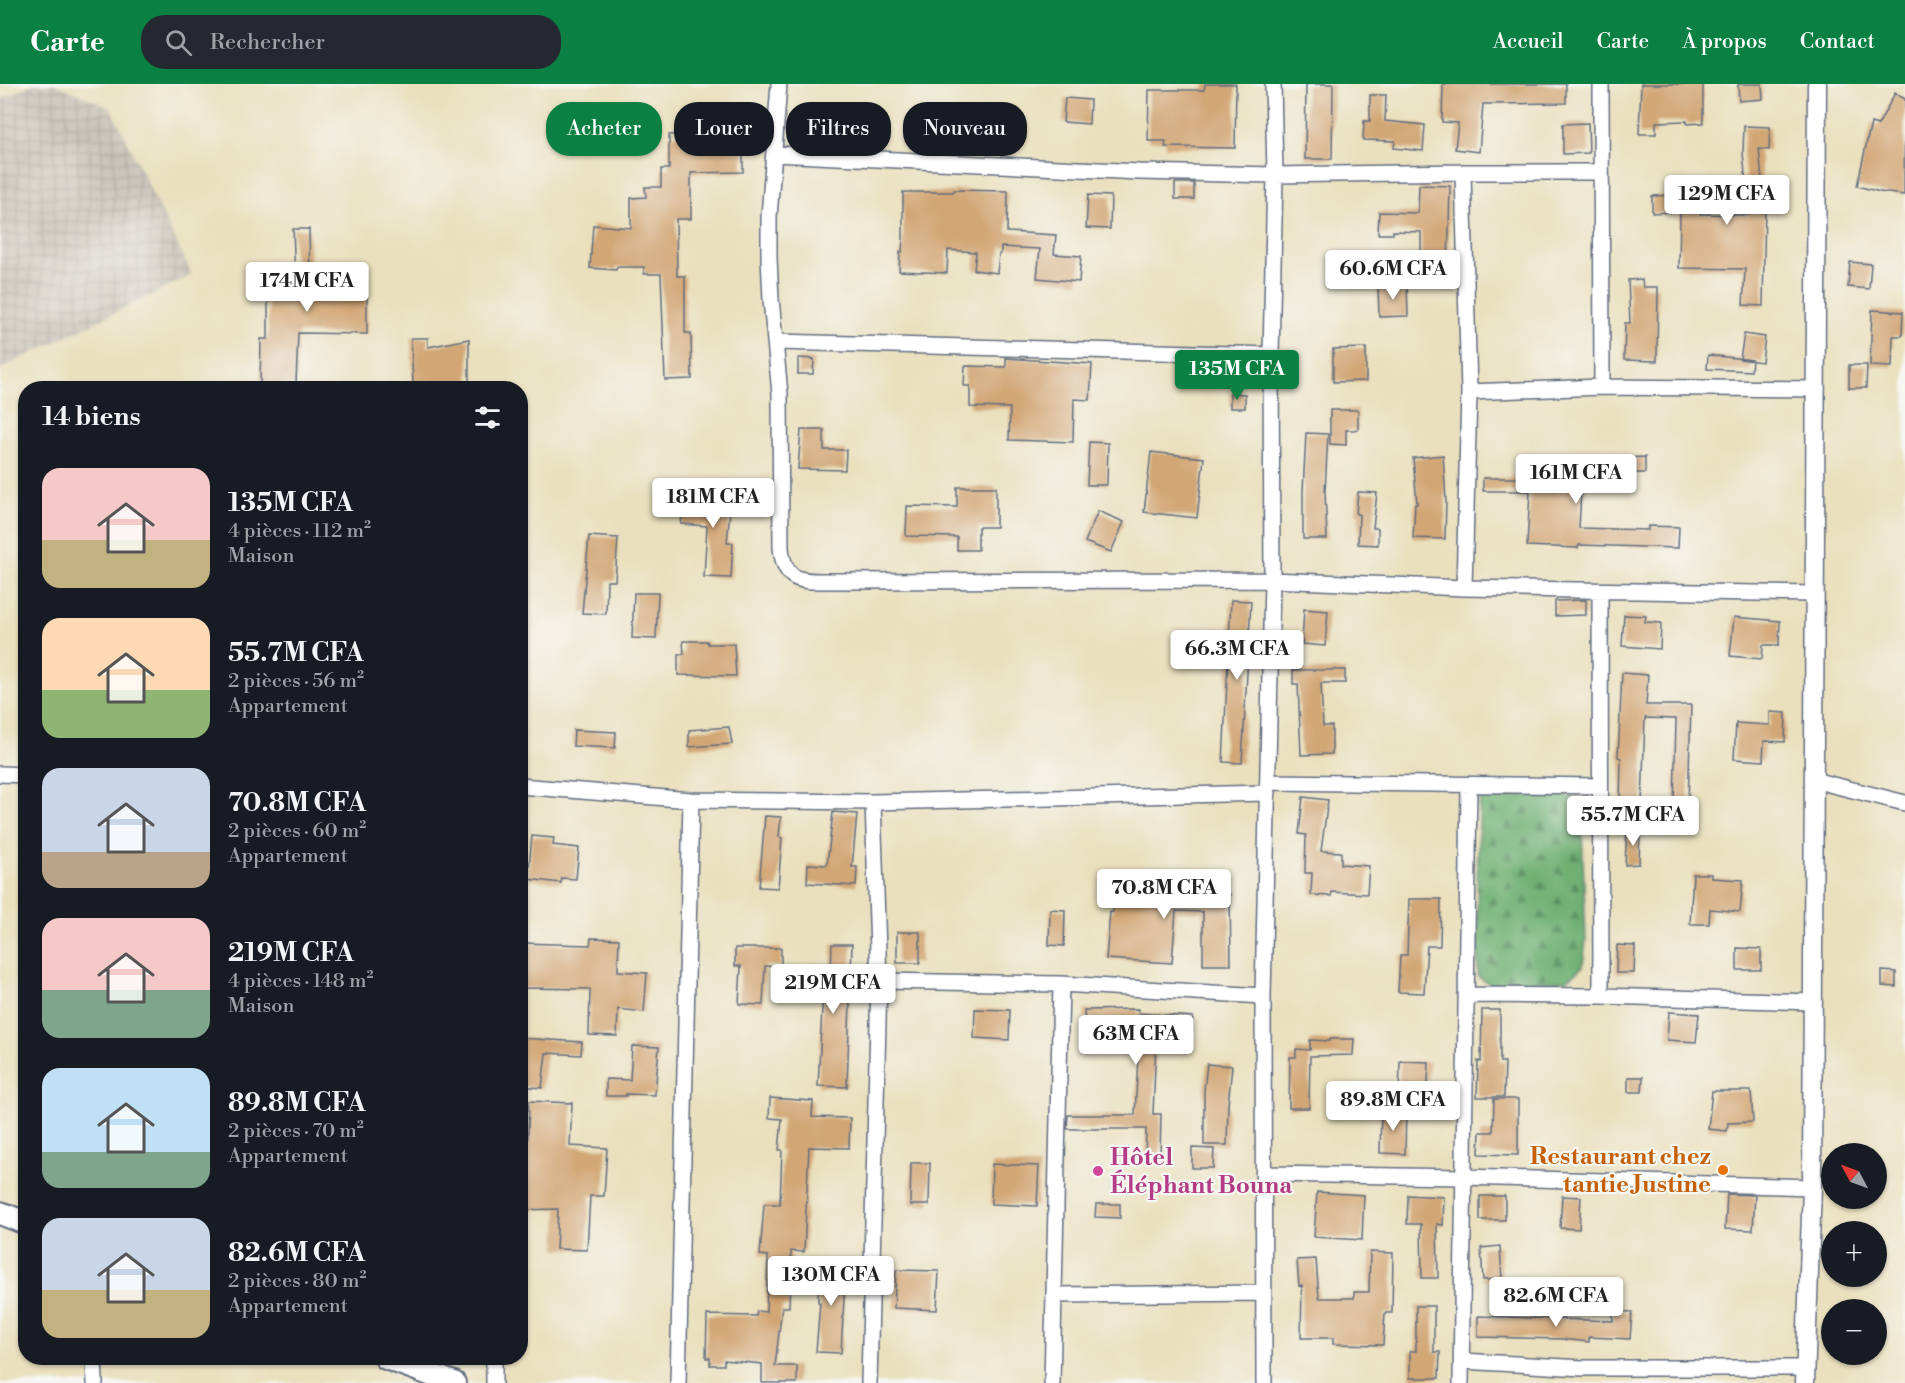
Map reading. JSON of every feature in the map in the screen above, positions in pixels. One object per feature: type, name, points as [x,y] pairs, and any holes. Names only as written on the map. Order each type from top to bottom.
[{"type":"main road","points":[[0,1213],[18,1220]]},
{"type":"main road","points":[[405,1365],[450,1382]]},
{"type":"street","points":[[779,84],[769,217],[769,258],[776,342],[782,475],[781,548],[783,563],[794,577],[804,581],[1272,580],[1464,588],[1814,594]]},
{"type":"street","points":[[1264,1383],[1263,996],[1272,580],[1270,355],[1275,175],[1273,84]]},
{"type":"street","points":[[1601,84],[1602,387]]},
{"type":"street","points":[[1462,1361],[1583,1376],[1805,1376],[1812,1187],[1814,1002],[1817,84]]},
{"type":"street","points":[[775,154],[1067,169],[1275,175],[1600,172]]},
{"type":"street","points":[[1463,172],[1468,392],[1464,588]]},
{"type":"street","points":[[776,342],[1270,355]]},
{"type":"street","points":[[1468,392],[1602,387],[1816,389]]},
{"type":"street","points":[[1600,591],[1601,996]]},
{"type":"street","points":[[0,774],[18,775]]},
{"type":"street","points":[[1813,780],[1905,802]]},
{"type":"street","points":[[1461,1383],[1469,785]]},
{"type":"street","points":[[528,787],[691,800],[873,802],[1269,788],[1600,786]]},
{"type":"street","points":[[678,1383],[691,800]]},
{"type":"street","points":[[869,1383],[879,981],[873,802]]},
{"type":"street","points":[[879,981],[1061,984],[1263,996]]},
{"type":"street","points":[[1052,1383],[1061,984]]},
{"type":"street","points":[[1466,995],[1814,1002]]},
{"type":"street","points":[[1264,1174],[1812,1187]]},
{"type":"street","points":[[1055,1295],[1263,1293]]},
{"type":"street","points":[[94,1365],[95,1383]]},
{"type":"street","points":[[494,1365],[494,1383]]},
{"type":"shaded area","points":[[33,84],[55,84],[111,108],[192,275],[0,369],[0,100]]},
{"type":"green space","points":[[1480,794],[1563,796],[1581,799],[1586,941],[1583,966],[1567,980],[1492,985],[1478,977],[1477,877]]},
{"type":"building","points":[[1205,84],[1236,84],[1235,148],[1165,147],[1166,141],[1148,141],[1149,90],[1204,90]]},
{"type":"building","points":[[1306,84],[1333,84],[1332,159],[1305,159]]},
{"type":"building","points":[[1443,84],[1566,84],[1566,103],[1483,104],[1479,152],[1455,149],[1458,123],[1442,122]]},
{"type":"building","points":[[1641,84],[1703,84],[1703,123],[1656,122],[1656,134],[1639,134]]},
{"type":"building","points":[[1738,84],[1762,84],[1763,99],[1739,101]]},
{"type":"building","points":[[1895,93],[1905,99],[1904,195],[1857,186],[1871,123],[1878,125]]},
{"type":"building","points":[[1370,95],[1386,95],[1385,121],[1425,125],[1423,151],[1394,148],[1395,141],[1363,140],[1364,121],[1370,121]]},
{"type":"building","points":[[1065,98],[1090,100],[1089,124],[1063,122]]},
{"type":"building","points":[[1588,123],[1589,153],[1563,154],[1563,124]]},
{"type":"building","points":[[1744,126],[1770,127],[1769,150],[1759,149],[1765,209],[1763,306],[1743,305],[1745,269],[1679,268],[1680,212],[1652,213],[1652,196],[1700,194],[1700,214],[1749,215],[1743,153]]},
{"type":"building","points":[[669,135],[674,135],[674,156],[743,156],[743,172],[691,173],[691,219],[676,219],[677,276],[685,276],[685,333],[691,333],[692,379],[665,380],[661,274],[644,274],[644,267],[617,267],[616,270],[590,268],[593,225],[631,228],[631,198],[646,197],[645,187],[661,187],[661,169],[669,169]]},
{"type":"building","points":[[1175,183],[1194,183],[1194,199],[1175,199]]},
{"type":"building","points":[[1419,185],[1450,186],[1448,266],[1421,267],[1421,232],[1393,231],[1393,234],[1378,234],[1379,212],[1418,213]]},
{"type":"building","points":[[954,190],[1008,191],[1007,232],[1056,235],[1054,254],[1081,256],[1079,282],[1037,278],[1040,249],[1001,247],[997,273],[974,270],[976,252],[948,250],[947,273],[899,271],[903,238],[903,192],[953,192]]},
{"type":"building","points":[[1088,195],[1111,196],[1110,229],[1086,228]]},
{"type":"building","points":[[293,229],[309,229],[310,280],[367,279],[367,334],[298,333],[296,381],[260,381],[261,339],[268,339],[268,280],[295,280]]},
{"type":"building","points":[[1850,262],[1871,264],[1869,289],[1848,287]]},
{"type":"building","points":[[1642,279],[1643,287],[1658,287],[1657,361],[1624,360],[1625,323],[1630,323],[1628,280]]},
{"type":"building","points":[[1407,285],[1408,316],[1379,317],[1378,286]]},
{"type":"building","points":[[1872,310],[1903,312],[1902,336],[1893,336],[1892,367],[1870,366]]},
{"type":"building","points":[[1744,334],[1765,337],[1762,362],[1740,359]]},
{"type":"building","points":[[411,338],[428,338],[428,347],[469,339],[469,381],[413,381]]},
{"type":"building","points":[[1366,348],[1366,381],[1333,382],[1333,349]]},
{"type":"building","points":[[1708,355],[1752,360],[1751,371],[1707,369]]},
{"type":"building","points":[[798,358],[814,359],[813,374],[798,374]]},
{"type":"building","points":[[1006,358],[1092,364],[1090,400],[1074,399],[1073,442],[1009,440],[1010,408],[970,407],[970,386],[964,386],[965,366],[1006,367]]},
{"type":"building","points":[[1849,365],[1867,365],[1866,388],[1849,388]]},
{"type":"building","points":[[1230,393],[1245,394],[1245,408],[1230,408]]},
{"type":"building","points":[[1330,410],[1358,410],[1358,430],[1346,430],[1346,445],[1330,444]]},
{"type":"building","points":[[801,430],[824,430],[824,450],[846,450],[845,470],[798,469]]},
{"type":"building","points":[[1306,433],[1328,434],[1325,491],[1327,539],[1303,539]]},
{"type":"building","points":[[1089,442],[1108,443],[1107,485],[1087,485]]},
{"type":"building","points":[[1151,452],[1204,458],[1197,518],[1144,512]]},
{"type":"building","points":[[1443,455],[1446,500],[1445,539],[1413,538],[1415,504],[1417,504],[1413,458]]},
{"type":"building","points":[[1539,456],[1594,459],[1645,457],[1645,473],[1586,473],[1586,492],[1581,492],[1579,528],[1648,530],[1648,526],[1679,527],[1678,548],[1527,546],[1530,491],[1483,491],[1483,478],[1538,478]]},
{"type":"building","points":[[704,487],[732,489],[727,543],[733,543],[731,578],[704,577],[707,526],[681,524],[684,499],[703,501]]},
{"type":"building","points":[[957,487],[996,487],[996,527],[978,527],[978,550],[957,550],[957,537],[906,536],[907,506],[957,507]]},
{"type":"building","points":[[1358,492],[1377,493],[1373,528],[1378,528],[1378,545],[1358,544],[1359,514],[1356,514]]},
{"type":"building","points":[[1098,511],[1124,522],[1111,552],[1085,542]]},
{"type":"building","points":[[589,536],[618,538],[615,581],[607,581],[606,614],[582,613]]},
{"type":"building","points":[[634,593],[658,593],[656,639],[632,638]]},
{"type":"building","points":[[1231,600],[1251,601],[1242,763],[1223,762]]},
{"type":"building","points":[[1586,600],[1586,615],[1555,616],[1555,601]]},
{"type":"building","points":[[1304,609],[1328,611],[1325,646],[1302,644]]},
{"type":"building","points":[[1624,615],[1646,616],[1645,622],[1661,623],[1660,649],[1622,646]]},
{"type":"building","points":[[1734,617],[1780,621],[1779,645],[1763,645],[1762,659],[1730,656]]},
{"type":"building","points":[[683,641],[734,644],[736,676],[678,675],[678,654],[684,654]]},
{"type":"building","points":[[1293,670],[1345,670],[1345,683],[1321,683],[1323,726],[1332,726],[1332,754],[1301,755],[1298,684],[1293,684]]},
{"type":"building","points":[[1622,673],[1648,675],[1646,705],[1691,705],[1688,805],[1674,805],[1676,719],[1645,718],[1642,804],[1620,803],[1621,758],[1618,757]]},
{"type":"building","points":[[1770,712],[1786,713],[1785,742],[1764,741],[1763,761],[1734,759],[1736,723],[1770,725]]},
{"type":"building","points":[[729,727],[732,744],[689,747],[689,730]]},
{"type":"building","points":[[574,730],[616,732],[615,748],[573,746]]},
{"type":"building","points":[[1303,797],[1328,800],[1321,851],[1341,852],[1341,864],[1369,866],[1367,894],[1332,892],[1331,896],[1311,895],[1312,873],[1305,873],[1306,835],[1299,834]]},
{"type":"building","points":[[833,812],[857,814],[852,867],[857,867],[856,886],[807,883],[808,864],[827,865]]},
{"type":"building","points":[[765,816],[781,817],[779,837],[782,838],[778,888],[759,887]]},
{"type":"building","points":[[1640,828],[1639,864],[1625,865],[1627,829]]},
{"type":"building","points":[[532,836],[554,838],[553,845],[579,848],[576,879],[562,878],[561,883],[528,879]]},
{"type":"building","points":[[1162,873],[1186,874],[1185,895],[1230,894],[1231,965],[1203,965],[1203,912],[1176,911],[1172,963],[1106,959],[1110,912],[1113,912],[1113,876],[1162,876]]},
{"type":"building","points":[[1693,874],[1711,874],[1711,878],[1743,880],[1740,912],[1710,909],[1709,924],[1690,924]]},
{"type":"building","points":[[1409,899],[1441,899],[1440,946],[1427,946],[1424,993],[1398,992],[1400,955],[1407,955]]},
{"type":"building","points":[[1050,909],[1065,910],[1064,946],[1049,945]]},
{"type":"building","points":[[897,932],[920,932],[920,963],[897,963]]},
{"type":"building","points":[[591,938],[619,939],[618,971],[647,973],[644,1012],[618,1009],[617,1036],[589,1035],[590,989],[528,988],[528,943],[590,945]]},
{"type":"building","points":[[832,944],[852,944],[847,1087],[818,1086],[823,989],[800,989],[800,971],[831,971]]},
{"type":"building","points":[[1617,945],[1635,946],[1634,973],[1616,973]]},
{"type":"building","points":[[735,948],[781,948],[781,966],[765,966],[763,1005],[739,1004],[741,966],[735,966]]},
{"type":"building","points":[[1737,948],[1761,949],[1761,970],[1737,970]]},
{"type":"building","points":[[1882,971],[1896,972],[1896,987],[1882,986]]},
{"type":"building","points":[[975,1009],[1010,1010],[1009,1040],[974,1038]]},
{"type":"building","points":[[1138,1009],[1138,1013],[1193,1017],[1190,1046],[1156,1043],[1153,1114],[1161,1114],[1160,1157],[1145,1156],[1146,1129],[1067,1129],[1068,1115],[1135,1115],[1139,1037],[1085,1038],[1084,1010]]},
{"type":"building","points":[[1482,1010],[1500,1010],[1500,1062],[1505,1062],[1504,1097],[1477,1097],[1478,1061],[1481,1062]]},
{"type":"building","points":[[1669,1012],[1699,1014],[1696,1042],[1667,1040]]},
{"type":"building","points":[[528,1039],[582,1042],[581,1055],[546,1053],[542,1088],[528,1087]]},
{"type":"building","points":[[1330,1039],[1354,1039],[1353,1055],[1310,1056],[1309,1108],[1289,1108],[1290,1057],[1296,1057],[1296,1049],[1310,1050],[1310,1040],[1330,1041]]},
{"type":"building","points":[[632,1046],[659,1047],[655,1095],[606,1096],[606,1079],[630,1080]]},
{"type":"building","points":[[1400,1061],[1429,1062],[1427,1100],[1399,1100]]},
{"type":"building","points":[[1207,1064],[1232,1066],[1227,1145],[1204,1145],[1204,1090]]},
{"type":"building","points":[[1628,1077],[1643,1077],[1642,1092],[1628,1092]]},
{"type":"building","points":[[1712,1091],[1751,1091],[1753,1122],[1728,1123],[1727,1131],[1708,1129]]},
{"type":"building","points":[[770,1098],[813,1101],[812,1117],[850,1118],[849,1148],[809,1147],[804,1252],[791,1251],[789,1307],[782,1307],[775,1366],[797,1366],[797,1383],[762,1383],[762,1364],[724,1360],[724,1365],[710,1365],[710,1358],[706,1358],[707,1315],[756,1316],[757,1311],[766,1312],[768,1256],[760,1255],[764,1204],[780,1204],[782,1150],[779,1150],[782,1119],[769,1118]]},
{"type":"building","points":[[1494,1099],[1518,1099],[1518,1155],[1479,1154],[1480,1132],[1493,1132]]},
{"type":"building","points":[[529,1101],[572,1103],[570,1146],[607,1148],[604,1196],[590,1196],[587,1250],[556,1249],[558,1209],[528,1210]]},
{"type":"building","points":[[1381,1110],[1406,1110],[1405,1154],[1380,1153]]},
{"type":"building","points":[[1192,1148],[1214,1149],[1213,1168],[1192,1168]]},
{"type":"building","points":[[911,1163],[930,1163],[929,1205],[910,1205]]},
{"type":"building","points":[[992,1164],[1039,1166],[1037,1206],[991,1204]]},
{"type":"building","points":[[1317,1192],[1364,1195],[1362,1240],[1314,1237]]},
{"type":"building","points":[[1727,1194],[1755,1195],[1753,1230],[1725,1229]]},
{"type":"building","points":[[1408,1195],[1444,1197],[1443,1225],[1437,1224],[1438,1278],[1422,1278],[1421,1224],[1407,1224]]},
{"type":"building","points":[[1480,1196],[1505,1196],[1505,1220],[1480,1220]]},
{"type":"building","points":[[1562,1196],[1581,1197],[1579,1229],[1560,1228]]},
{"type":"building","points":[[1096,1204],[1120,1204],[1120,1218],[1095,1217]]},
{"type":"building","points":[[1500,1246],[1502,1279],[1483,1280],[1481,1248]]},
{"type":"building","points":[[1370,1252],[1393,1253],[1392,1313],[1385,1313],[1383,1345],[1333,1344],[1333,1338],[1301,1338],[1302,1285],[1299,1286],[1297,1260],[1316,1259],[1319,1298],[1354,1298],[1354,1292],[1369,1292]]},
{"type":"building","points":[[819,1262],[846,1263],[841,1353],[816,1352],[820,1303],[818,1302]]},
{"type":"building","points":[[896,1270],[939,1271],[937,1310],[894,1308]]},
{"type":"building","points":[[1416,1306],[1434,1306],[1434,1352],[1440,1352],[1439,1378],[1410,1378],[1410,1351],[1416,1351]]},
{"type":"building","points":[[1613,1311],[1632,1312],[1630,1339],[1589,1337],[1589,1342],[1478,1337],[1478,1316],[1613,1321]]},
{"type":"place","name":"Restaurant chez tantie Justine","points":[[1723,1170]]},
{"type":"place","name":"Hôtel Éléphant Bouna","points":[[1098,1171]]}]
